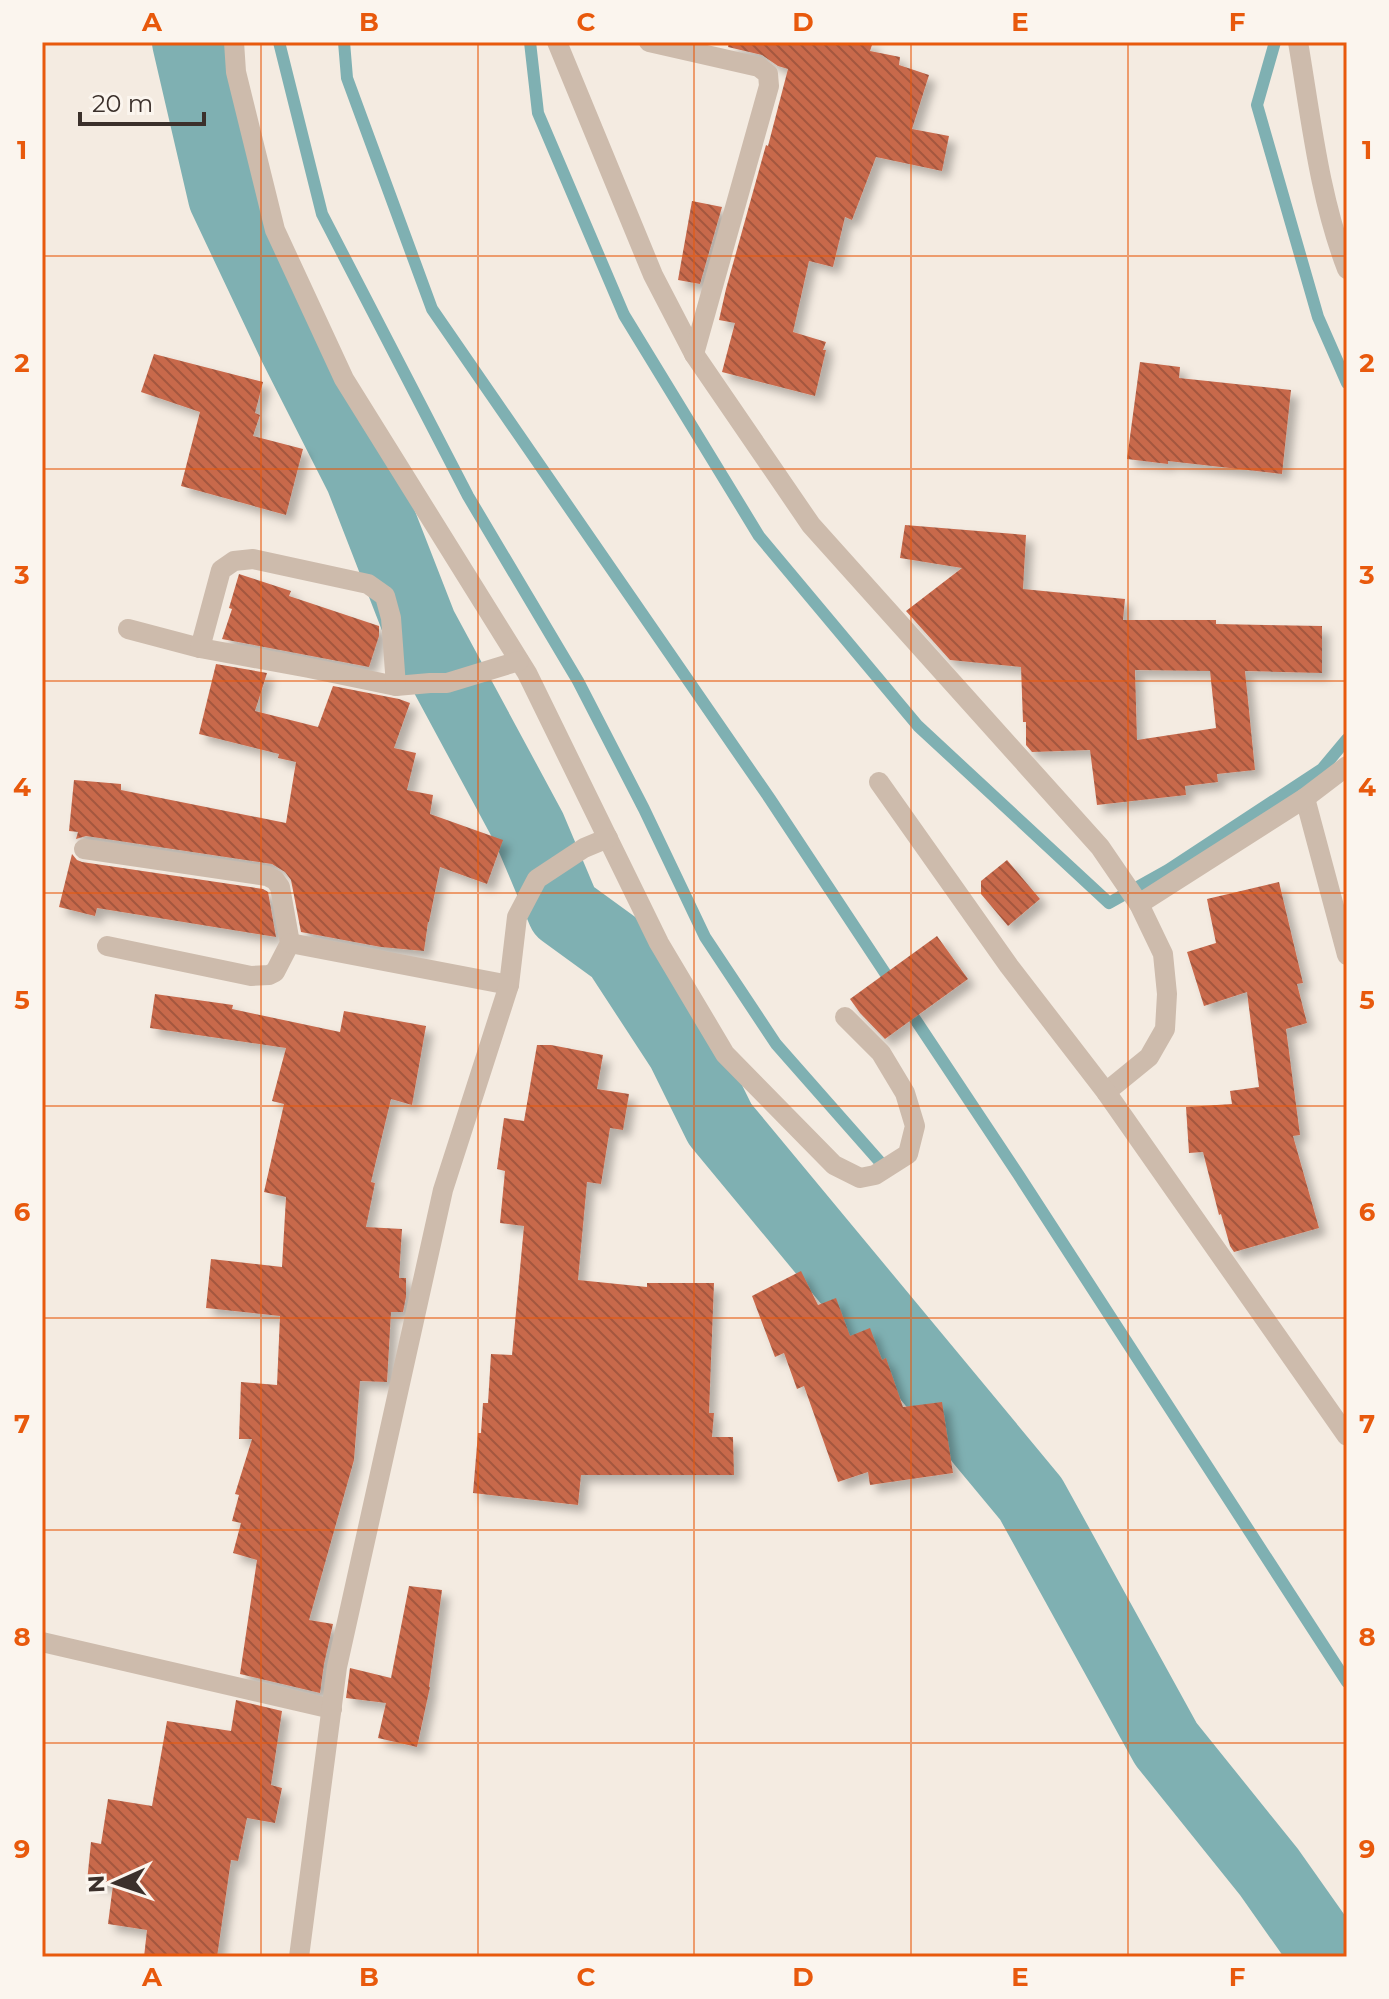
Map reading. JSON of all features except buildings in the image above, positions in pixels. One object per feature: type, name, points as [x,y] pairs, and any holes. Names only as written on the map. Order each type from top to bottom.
[{"type":"street","points":[[234,42],[236,72],[275,230],[352,392],[519,661],[659,943],[725,1054],[834,1165],[860,1178],[875,1175],[908,1154],[915,1126],[905,1093],[881,1053],[845,1017]]},
{"type":"street","points":[[557,42],[653,275],[694,354],[811,525],[1100,847],[1135,900],[1163,954],[1167,994],[1165,1029],[1149,1057],[1106,1092]]},
{"type":"street","points":[[649,42],[759,67],[768,74],[769,86],[694,354]]},
{"type":"street","points":[[1298,46],[1314,147],[1336,240],[1347,269]]},
{"type":"street","points":[[200,648],[221,570],[234,561],[253,559],[368,584],[385,596],[391,618],[396,686]]},
{"type":"street","points":[[128,629],[200,648],[396,686],[447,683],[519,661]]},
{"type":"street","points":[[1135,900],[1305,798],[1347,766]]},
{"type":"street","points":[[879,782],[1009,966],[1106,1092],[1347,1436]]},
{"type":"street","points":[[1305,798],[1347,955]]},
{"type":"street","points":[[299,1957],[337,1667],[443,1190],[509,985],[517,917],[537,879],[584,848],[608,838]]},
{"type":"street","points":[[84,849],[267,876],[280,887],[290,943],[275,972],[251,976],[107,946]]},
{"type":"street","points":[[290,943],[509,985]]},
{"type":"street","points":[[42,1642],[332,1709]]},
{"type":"waterway","points":[[189,42],[225,197],[362,477],[420,626],[529,828],[564,911],[619,951],[683,1049],[720,1124],[1031,1499],[1166,1744],[1269,1872],[1329,1957]]},
{"type":"waterway","points":[[279,42],[322,214],[468,496],[578,681],[705,937],[776,1044],[880,1162]]},
{"type":"waterway","points":[[344,42],[347,78],[432,309],[770,799],[893,985]]},
{"type":"waterway","points":[[530,42],[538,113],[624,315],[759,536],[918,726],[1109,903],[1168,870],[1322,769],[1347,739]]},
{"type":"waterway","points":[[1275,42],[1257,105],[1318,317],[1347,383]]},
{"type":"waterway","points":[[905,1004],[1347,1682]]}]
